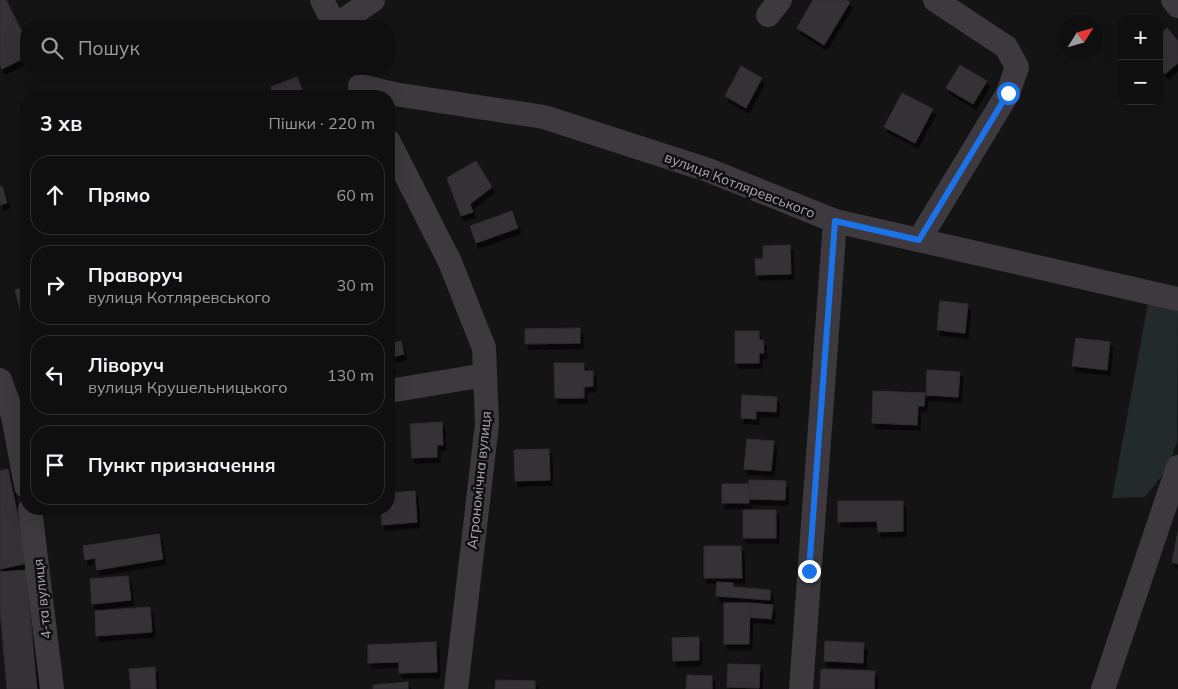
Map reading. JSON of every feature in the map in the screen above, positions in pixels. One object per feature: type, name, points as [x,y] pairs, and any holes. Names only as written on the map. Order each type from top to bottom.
[{"type":"street","points":[[322,0],[332,20]]},
{"type":"street","points":[[344,20],[373,0]]},
{"type":"street","points":[[919,240],[1008,93],[1017,67],[1006,47],[935,0]]},
{"type":"street","points":[[1173,0],[1178,6]]},
{"type":"street","name":"вулиця Котляревського","points":[[360,84],[380,90]]},
{"type":"street","name":"вулиця Котляревського","points":[[395,94],[544,117],[708,170],[835,221],[1178,299]]},
{"type":"street","name":"Агрономічна вулиця","points":[[395,154],[450,262],[484,348],[487,424],[456,689]]},
{"type":"street","points":[[802,689],[835,221]]},
{"type":"street","points":[[395,390],[485,375]]},
{"type":"street","points":[[0,380],[20,441]]},
{"type":"street","points":[[1103,689],[1178,467]]},
{"type":"street","name":"4-та вулиця","points":[[31,515],[52,689]]},
{"type":"shaded area","points":[[1149,298],[1178,304],[1177,442],[1168,468],[1145,497],[1112,498]]},
{"type":"building","points":[[0,0],[6,0],[20,28],[20,60],[2,69],[0,64]]},
{"type":"building","points":[[813,0],[847,0],[850,2],[824,45],[797,28]]},
{"type":"building","points":[[1167,28],[1178,41],[1178,63],[1165,74],[1163,71],[1163,32]]},
{"type":"building","points":[[960,65],[987,81],[973,104],[946,88]]},
{"type":"building","points":[[741,66],[762,78],[746,108],[725,96]]},
{"type":"building","points":[[297,77],[302,90],[272,90],[271,87]]},
{"type":"building","points":[[902,93],[933,109],[915,143],[884,127]]},
{"type":"building","points":[[476,161],[492,187],[470,204],[473,212],[461,216],[447,178]]},
{"type":"building","points":[[2,186],[7,203],[0,205],[0,187]]},
{"type":"building","points":[[512,211],[518,228],[476,243],[470,226]]},
{"type":"building","points":[[790,245],[791,274],[756,275],[755,259],[763,259],[763,246]]},
{"type":"building","points":[[20,289],[20,309],[15,290]]},
{"type":"building","points":[[940,301],[968,304],[965,333],[937,330]]},
{"type":"building","points":[[580,328],[580,343],[525,344],[525,329]]},
{"type":"building","points":[[735,331],[759,331],[759,340],[763,340],[764,353],[759,353],[759,363],[735,363]]},
{"type":"building","points":[[1076,338],[1110,342],[1107,370],[1072,366]]},
{"type":"building","points":[[401,341],[404,354],[395,357],[395,342]]},
{"type":"building","points":[[554,363],[584,363],[584,371],[593,371],[593,386],[584,387],[584,398],[555,398]]},
{"type":"building","points":[[927,370],[960,372],[958,397],[926,395]]},
{"type":"building","points":[[873,391],[925,393],[924,406],[918,406],[917,425],[872,423]]},
{"type":"building","points":[[742,395],[777,397],[776,412],[756,411],[756,419],[741,418]]},
{"type":"building","points":[[442,422],[443,445],[437,445],[437,457],[412,458],[410,424]]},
{"type":"building","points":[[747,439],[774,441],[771,471],[744,469]]},
{"type":"building","points":[[549,449],[550,480],[515,481],[514,450]]},
{"type":"building","points":[[8,469],[28,563],[0,569],[0,471]]},
{"type":"building","points":[[749,480],[786,481],[785,500],[749,499]]},
{"type":"building","points":[[722,484],[749,484],[749,503],[722,503]]},
{"type":"building","points":[[415,491],[417,522],[382,525],[381,515],[395,515],[395,493]]},
{"type":"building","points":[[838,501],[903,501],[903,531],[878,532],[877,521],[838,522]]},
{"type":"building","points":[[743,510],[776,510],[776,538],[743,538]]},
{"type":"building","points":[[1178,532],[1178,564],[1172,562]]},
{"type":"building","points":[[159,534],[163,559],[97,570],[95,558],[85,560],[83,546]]},
{"type":"building","points":[[704,546],[741,546],[742,578],[704,578]]},
{"type":"building","points":[[26,570],[37,689],[7,689],[0,608],[0,572]]},
{"type":"building","points":[[128,576],[131,600],[92,604],[90,579]]},
{"type":"building","points":[[717,582],[733,583],[733,587],[770,590],[770,600],[716,596]]},
{"type":"building","points":[[724,603],[750,603],[749,644],[724,644]]},
{"type":"building","points":[[750,603],[773,605],[771,619],[749,617]]},
{"type":"building","points":[[150,607],[152,632],[96,636],[95,611]]},
{"type":"building","points":[[699,637],[699,660],[673,661],[672,638]]},
{"type":"building","points":[[825,641],[864,643],[863,663],[824,661]]},
{"type":"building","points":[[436,642],[437,672],[399,673],[399,662],[368,663],[368,645]]},
{"type":"building","points":[[728,664],[760,665],[759,688],[727,687]]},
{"type":"building","points":[[155,667],[156,689],[131,689],[129,669]]},
{"type":"building","points":[[821,669],[875,671],[874,689],[820,689]]},
{"type":"building","points":[[687,675],[712,676],[712,689],[686,689]]},
{"type":"building","points":[[496,680],[535,681],[535,689],[495,689]]},
{"type":"building","points":[[408,682],[408,689],[373,689],[373,685]]},
{"type":"route","points":[[809,571],[835,221],[919,240],[1008,93]]}]
